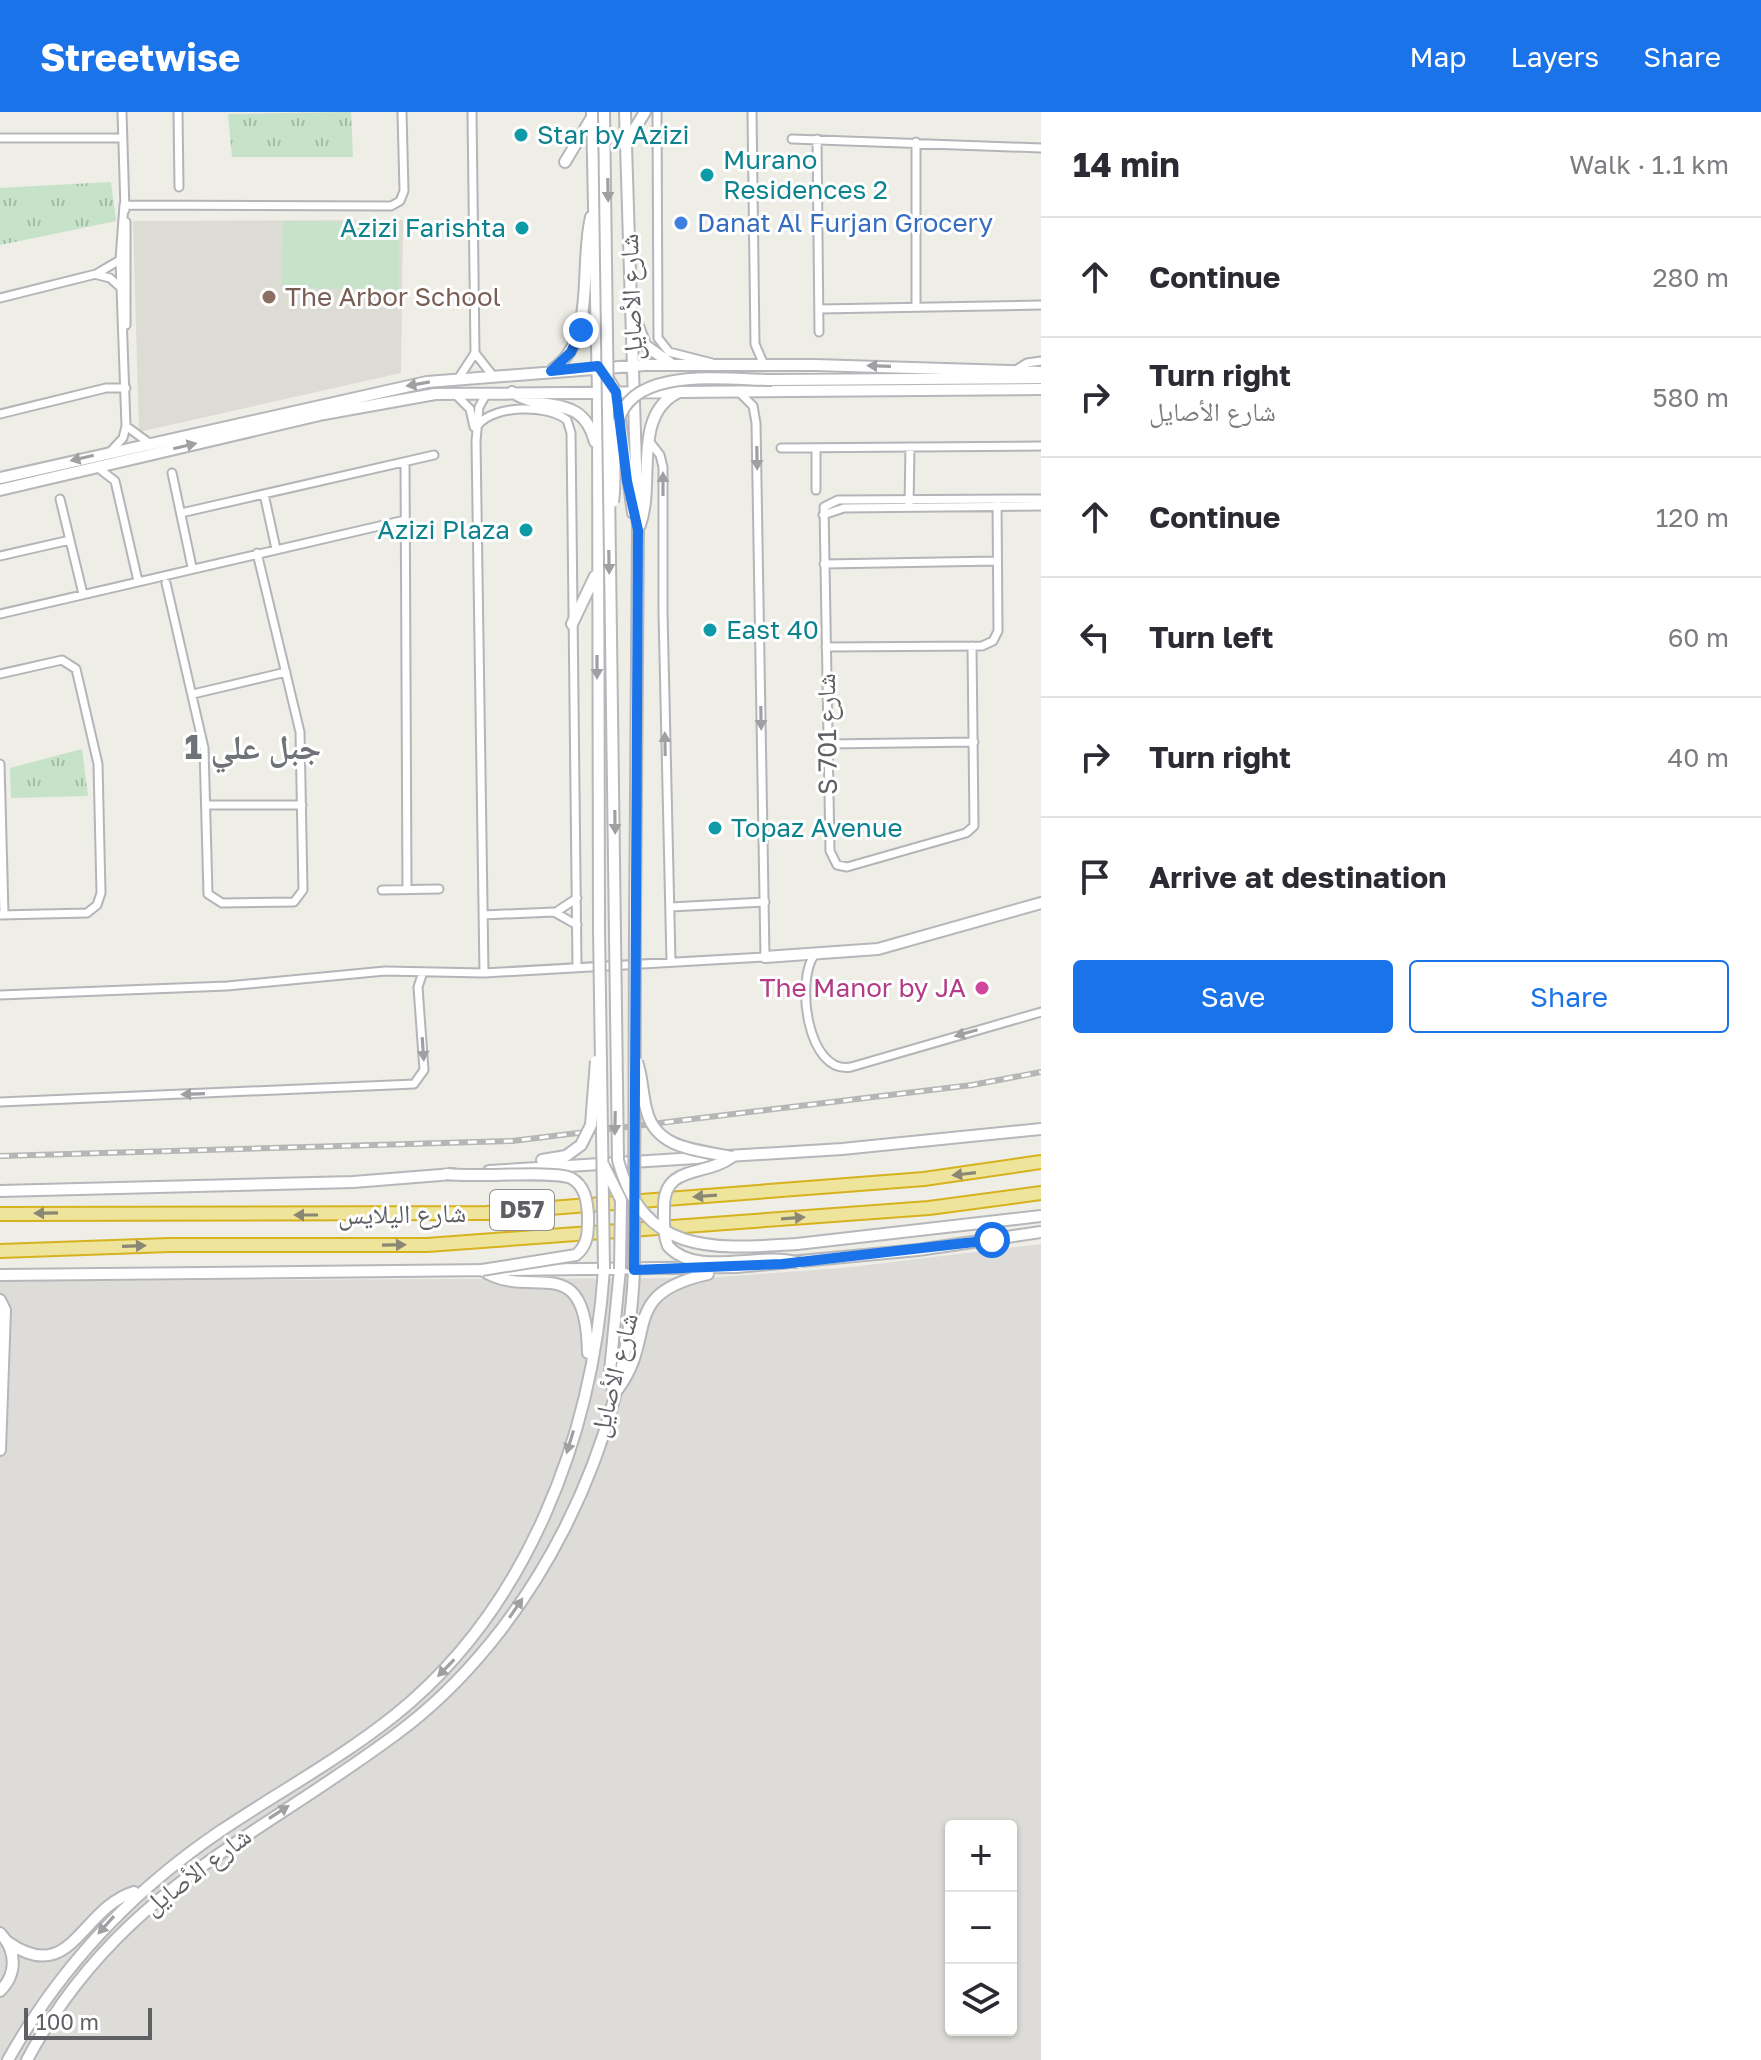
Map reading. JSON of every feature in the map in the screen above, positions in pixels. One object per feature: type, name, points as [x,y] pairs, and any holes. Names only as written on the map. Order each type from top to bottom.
[{"type":"highway","name":"شارع اليلايس","points":[[0,1214],[486,1213],[924,1179],[1041,1162]]},
{"type":"highway","name":"شارع اليلايس","points":[[0,1251],[170,1245],[427,1245],[929,1208],[1041,1193]]},
{"type":"main road","points":[[604,112],[616,900],[615,1138],[618,1160],[629,1191],[651,1218],[669,1232],[689,1242],[721,1248],[879,1237],[1041,1216]]},
{"type":"main road","name":"شارع الأصايل","points":[[27,2060],[75,1985],[135,1918],[205,1861],[406,1727],[487,1649],[533,1584],[567,1524],[614,1394],[630,1316],[634,1270],[635,1163],[633,1055],[638,530],[625,112]]},
{"type":"main road","points":[[625,145],[645,112]]},
{"type":"main road","points":[[565,162],[592,114]]},
{"type":"main road","name":"شارع الأصايل","points":[[8,2060],[62,1977],[140,1891],[219,1832],[371,1733],[415,1699],[454,1660],[503,1597],[534,1540],[561,1471],[590,1367],[604,1269],[596,575],[598,366],[592,114]]},
{"type":"main road","points":[[551,371],[571,352],[581,330],[584,254],[595,202]]},
{"type":"main road","points":[[632,307],[650,351],[680,366]]},
{"type":"main road","points":[[0,478],[345,398],[458,379],[634,365],[1041,372]]},
{"type":"main road","points":[[598,366],[616,392],[627,481],[638,530]]},
{"type":"main road","points":[[608,524],[615,487],[617,426],[621,412],[635,394],[663,382],[1041,378]]},
{"type":"main road","points":[[0,490],[324,414],[452,392],[1041,389]]},
{"type":"main road","points":[[511,391],[525,399],[560,405],[579,414],[587,423],[596,448]]},
{"type":"main road","points":[[638,530],[648,492],[649,441],[656,410],[667,398],[682,391]]},
{"type":"main road","points":[[572,624],[596,575]]},
{"type":"main road","points":[[765,957],[878,949],[1041,903]]},
{"type":"main road","points":[[498,1170],[518,1163],[561,1158],[581,1145],[591,1125],[593,1073],[600,1048]]},
{"type":"main road","points":[[633,1055],[643,1081],[647,1114],[658,1132],[682,1147],[732,1157]]},
{"type":"main road","points":[[0,1191],[321,1183],[925,1143],[1041,1129]]},
{"type":"main road","points":[[732,1157],[712,1168],[679,1174],[667,1185],[664,1202],[668,1246],[677,1254],[699,1260],[776,1258],[799,1263]]},
{"type":"main road","points":[[602,1164],[616,1184],[621,1200],[620,1269],[610,1371],[614,1394]]},
{"type":"main road","points":[[447,1174],[487,1178],[563,1175],[574,1180],[585,1194],[588,1237],[576,1255],[482,1270]]},
{"type":"main road","points":[[0,1275],[737,1267],[799,1263],[1041,1232]]},
{"type":"main road","points":[[614,1394],[628,1374],[640,1325],[656,1297],[681,1281],[737,1267]]},
{"type":"main road","points":[[482,1270],[502,1279],[548,1281],[570,1293],[587,1320],[590,1367]]},
{"type":"main road","points":[[0,1300],[5,1310],[0,1450]]},
{"type":"main road","points":[[4,1937],[35,1956],[56,1955],[112,1903],[140,1891]]},
{"type":"main road","points":[[0,1991],[13,1972],[4,1937]]},
{"type":"street","points":[[111,451],[123,438],[126,426],[128,263],[122,112]]},
{"type":"street","points":[[178,112],[179,187]]},
{"type":"street","points":[[124,205],[391,206],[400,201],[404,191],[402,112]]},
{"type":"street","points":[[458,379],[475,353],[472,112]]},
{"type":"street","points":[[657,112],[658,338],[669,352],[718,365]]},
{"type":"street","points":[[752,112],[755,344],[764,365]]},
{"type":"street","points":[[0,138],[122,138]]},
{"type":"street","points":[[792,139],[1041,148]]},
{"type":"street","points":[[817,139],[819,332]]},
{"type":"street","points":[[916,142],[916,307]]},
{"type":"street","points":[[124,205],[120,260],[125,333]]},
{"type":"street","points":[[0,298],[96,274],[120,260]]},
{"type":"street","points":[[96,274],[110,278],[121,288]]},
{"type":"street","points":[[819,309],[1041,305]]},
{"type":"street","points":[[743,365],[755,344]]},
{"type":"street","points":[[475,353],[495,378]]},
{"type":"street","points":[[1014,371],[1027,363],[1041,361]]},
{"type":"street","points":[[0,414],[106,388],[126,388]]},
{"type":"street","points":[[0,995],[227,986],[391,970],[484,973],[765,957],[756,423],[753,406],[734,390]]},
{"type":"street","points":[[484,973],[476,441],[479,407],[488,391]]},
{"type":"street","points":[[452,392],[470,409],[476,441]]},
{"type":"street","points":[[478,425],[484,417],[498,411],[554,412],[568,423],[577,967]]},
{"type":"street","points":[[126,426],[149,443]]},
{"type":"street","points":[[649,441],[660,455],[663,467],[665,743],[671,962]]},
{"type":"street","points":[[781,448],[1041,446]]},
{"type":"street","points":[[910,447],[909,504],[1041,506]]},
{"type":"street","points":[[816,448],[816,490]]},
{"type":"street","points":[[181,513],[434,455]]},
{"type":"street","points":[[115,481],[127,460]]},
{"type":"street","points":[[405,462],[407,890]]},
{"type":"street","points":[[97,467],[115,481],[138,581]]},
{"type":"street","points":[[172,473],[192,567]]},
{"type":"street","points":[[264,494],[276,549]]},
{"type":"street","points":[[60,499],[83,594]]},
{"type":"street","points":[[997,504],[1041,499]]},
{"type":"street","name":"S 701 شارع","points":[[909,504],[833,501],[824,507],[830,854],[837,865],[847,867],[972,829],[976,821],[972,646]]},
{"type":"street","points":[[826,647],[988,645],[998,631],[997,504]]},
{"type":"street","points":[[0,614],[405,520]]},
{"type":"street","points":[[0,556],[70,540]]},
{"type":"street","points":[[166,583],[204,748],[208,894],[216,902],[294,902],[302,895],[300,732],[257,553]]},
{"type":"street","points":[[824,564],[997,561]]},
{"type":"street","points":[[0,674],[62,660],[76,669],[98,764],[100,899],[87,913],[2,914],[0,764]]},
{"type":"street","points":[[193,694],[286,672]]},
{"type":"street","points":[[828,744],[974,742]]},
{"type":"street","points":[[206,805],[302,805]]},
{"type":"street","points":[[382,890],[439,889]]},
{"type":"street","points":[[483,915],[554,912],[577,898]]},
{"type":"street","points":[[671,907],[765,902]]},
{"type":"street","points":[[554,912],[577,925]]},
{"type":"street","points":[[815,954],[806,971],[809,1020],[821,1055],[836,1068],[851,1067],[1041,1012]]},
{"type":"street","points":[[0,1102],[414,1084],[424,1070],[418,987],[423,972]]},
{"type":"shaded area","name":"The Arbor School","points":[[403,220],[401,373],[139,432],[133,221]]},
{"type":"shaded area","points":[[1041,1244],[1041,2060],[0,2060],[0,1281],[704,1278],[843,1268]]},
{"type":"green space","points":[[351,112],[353,157],[232,157],[228,114]]},
{"type":"green space","points":[[111,182],[116,221],[0,245],[0,188]]},
{"type":"green space","points":[[283,221],[399,223],[399,290],[282,288]]},
{"type":"green space","points":[[82,749],[88,796],[11,798],[10,768]]},
{"type":"railway","points":[[0,1156],[512,1141],[972,1085],[1041,1072]]},
{"type":"place","name":"Star by Azizi","points":[[521,135]]},
{"type":"place","name":"Murano Residences 2","points":[[707,175]]},
{"type":"place","name":"Danat Al Furjan Grocery","points":[[681,223]]},
{"type":"place","name":"Azizi Farishta","points":[[522,228]]},
{"type":"place","name":"The Arbor School","points":[[269,297]]},
{"type":"place","name":"Azizi Plaza","points":[[526,530]]},
{"type":"place","name":"East 40","points":[[710,630]]},
{"type":"place","name":"Topaz Avenue","points":[[715,828]]},
{"type":"place","name":"The Manor by JA","points":[[982,988]]},
{"type":"district","name":"جبل علي 1","points":[[253,747]]},
{"type":"route","points":[[581,330],[571,352],[551,371],[598,366],[614,385],[627,481],[638,530],[634,1270],[782,1264],[992,1240]]}]
